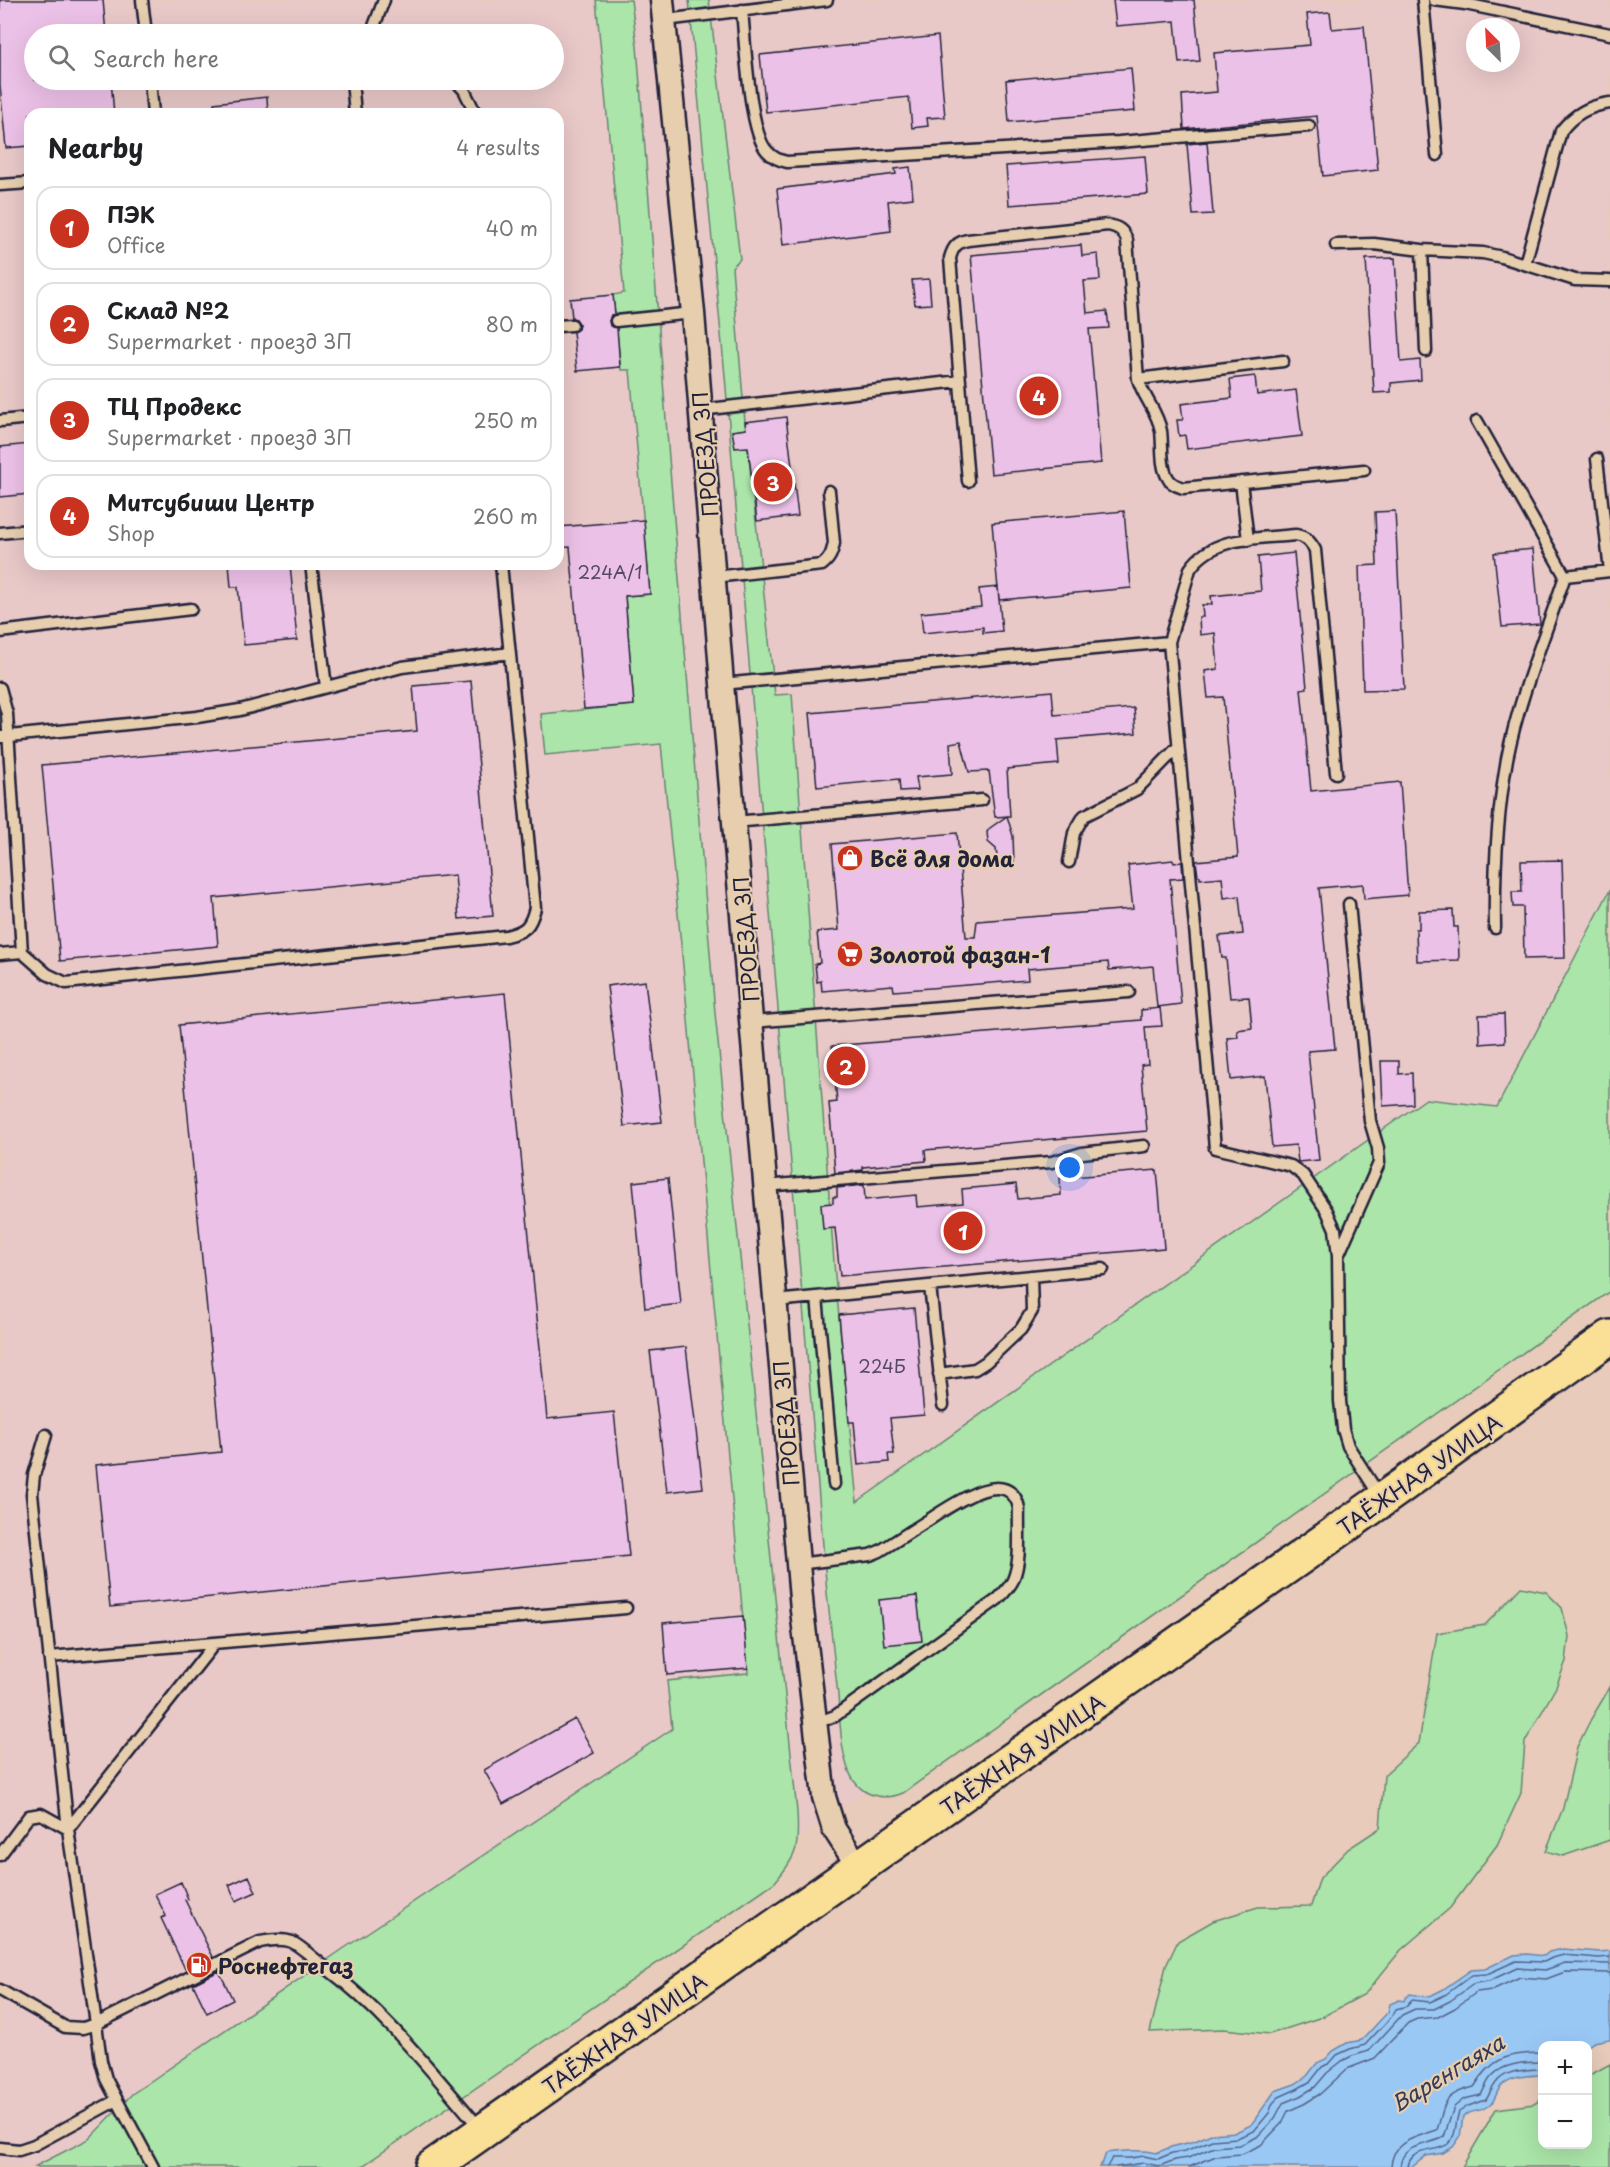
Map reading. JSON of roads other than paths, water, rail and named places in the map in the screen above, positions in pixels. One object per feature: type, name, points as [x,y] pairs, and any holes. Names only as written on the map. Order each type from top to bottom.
[{"type":"highway","name":"ТАЁЖНАЯ УЛИЦА","points":[[432,2167],[1383,1500],[1610,1337]]},
{"type":"street","name":"ПРОЕЗД 3П","points":[[664,10],[693,313],[722,684],[798,1564],[824,1797],[828,1814],[842,1843],[859,1868]]},
{"type":"lane","points":[[142,0],[145,24]]},
{"type":"lane","points":[[375,24],[384,0]]},
{"type":"lane","points":[[664,10],[742,10],[827,0]]},
{"type":"lane","points":[[1423,0],[1437,155]]},
{"type":"lane","points":[[1434,0],[1465,4],[1610,34]]},
{"type":"lane","points":[[742,10],[758,136],[766,150],[775,158],[787,162],[1119,142],[1309,126]]},
{"type":"lane","points":[[151,90],[152,108]]},
{"type":"lane","points":[[353,90],[354,108]]},
{"type":"lane","points":[[464,90],[473,108]]},
{"type":"lane","points":[[1525,264],[1561,131],[1578,113],[1593,106],[1610,103]]},
{"type":"lane","points":[[0,185],[24,183]]},
{"type":"lane","points":[[968,481],[950,258],[952,249],[960,242],[968,240],[1108,225],[1124,232],[1126,240],[1138,379],[1140,388],[1158,418],[1168,479],[1184,488],[1364,470]]},
{"type":"lane","points":[[1336,245],[1374,244],[1422,250],[1483,253],[1575,280],[1610,281]]},
{"type":"lane","points":[[1422,250],[1426,351]]},
{"type":"lane","points":[[616,321],[693,313]]},
{"type":"lane","points":[[564,326],[572,325]]},
{"type":"lane","points":[[1138,379],[1283,361]]},
{"type":"lane","points":[[700,410],[960,381]]},
{"type":"lane","points":[[0,420],[24,418]]},
{"type":"lane","points":[[1477,421],[1565,576],[1521,707],[1507,760],[1495,855],[1495,928]]},
{"type":"lane","points":[[1565,576],[1610,571],[1597,459]]},
{"type":"lane","points":[[1241,482],[1248,540]]},
{"type":"lane","points":[[714,577],[822,565],[828,560],[834,543],[829,491]]},
{"type":"lane","points":[[0,533],[24,531]]},
{"type":"lane","points":[[1336,773],[1315,550],[1311,542],[1296,535],[1248,540],[1219,545],[1207,550],[1190,569],[1169,642],[1215,1148],[1292,1166],[1303,1175],[1327,1211],[1335,1229],[1338,1256],[1340,1401],[1343,1429],[1348,1446],[1383,1500]]},
{"type":"lane","points":[[312,570],[326,687]]},
{"type":"lane","points":[[0,688],[7,714],[4,737],[22,952],[47,974],[66,982],[494,938],[520,933],[531,923],[536,908],[502,570]]},
{"type":"lane","points":[[0,632],[191,609]]},
{"type":"lane","points":[[722,684],[1169,642]]},
{"type":"lane","points":[[4,737],[197,717],[240,710],[402,668],[510,653]]},
{"type":"lane","points":[[1069,862],[1074,833],[1084,816],[1137,789],[1178,747]]},
{"type":"lane","points":[[734,822],[982,800]]},
{"type":"lane","points":[[1338,1256],[1379,1163],[1380,1155],[1370,1121],[1349,904]]},
{"type":"lane","points":[[0,954],[22,952]]},
{"type":"lane","points":[[752,1022],[1129,992]]},
{"type":"lane","points":[[765,1186],[1053,1162],[1082,1153],[1144,1146]]},
{"type":"lane","points":[[775,1301],[1102,1269]]},
{"type":"lane","points":[[939,1374],[975,1368],[986,1362],[1022,1329],[1032,1311],[1031,1276]]},
{"type":"lane","points":[[930,1286],[943,1405]]},
{"type":"lane","points":[[817,1297],[834,1484]]},
{"type":"lane","points":[[46,1435],[34,1475],[32,1494],[68,1829],[101,2061],[106,2079],[153,2167]]},
{"type":"lane","points":[[798,1564],[858,1557],[880,1551],[958,1501],[986,1489],[1006,1490],[1017,1500],[1017,1560],[1010,1587],[998,1599],[835,1716],[815,1720]]},
{"type":"lane","points":[[49,1657],[626,1608]]},
{"type":"lane","points":[[68,1829],[215,1643]]},
{"type":"lane","points":[[0,1856],[29,1816],[41,1814],[68,1829]]},
{"type":"lane","points":[[0,1990],[65,2027],[83,2028],[96,2024],[260,1942],[275,1939],[291,1942],[343,1981],[375,2009],[406,2041],[483,2131]]},
{"type":"lane","points":[[0,2148],[19,2150],[34,2145],[117,2100]]},
{"type":"water","name":"Варенгаяха","points":[[1563,1949],[1610,1951],[1610,2039],[1592,2043],[1592,2041],[1538,2041],[1538,2075],[1519,2077],[1508,2081],[1499,2089],[1490,2105],[1463,2116],[1460,2137],[1453,2147],[1443,2153],[1426,2156],[1412,2167],[1099,2167],[1106,2153],[1138,2151],[1156,2153],[1211,2134],[1236,2132],[1251,2125],[1275,2091],[1295,2084],[1307,2076],[1317,2063],[1326,2059],[1333,2051],[1347,2043],[1362,2040],[1388,2012],[1390,2004],[1399,2000],[1404,2001],[1410,1994],[1428,1997],[1471,1970],[1485,1969],[1514,1955],[1544,1956],[1549,1952]]},
{"type":"place","name":"Митсубиши Центр","points":[[1039,396]]},
{"type":"place","name":"ТЦ Продекс","points":[[773,482]]},
{"type":"place","name":"Всё для дома","points":[[850,858]]},
{"type":"place","name":"Золотой фазан-1","points":[[850,954]]},
{"type":"place","name":"Склад №2","points":[[846,1066]]},
{"type":"place","name":"ПЭК","points":[[963,1231]]},
{"type":"place","name":"Роснефтегаз","points":[[199,1965]]}]
